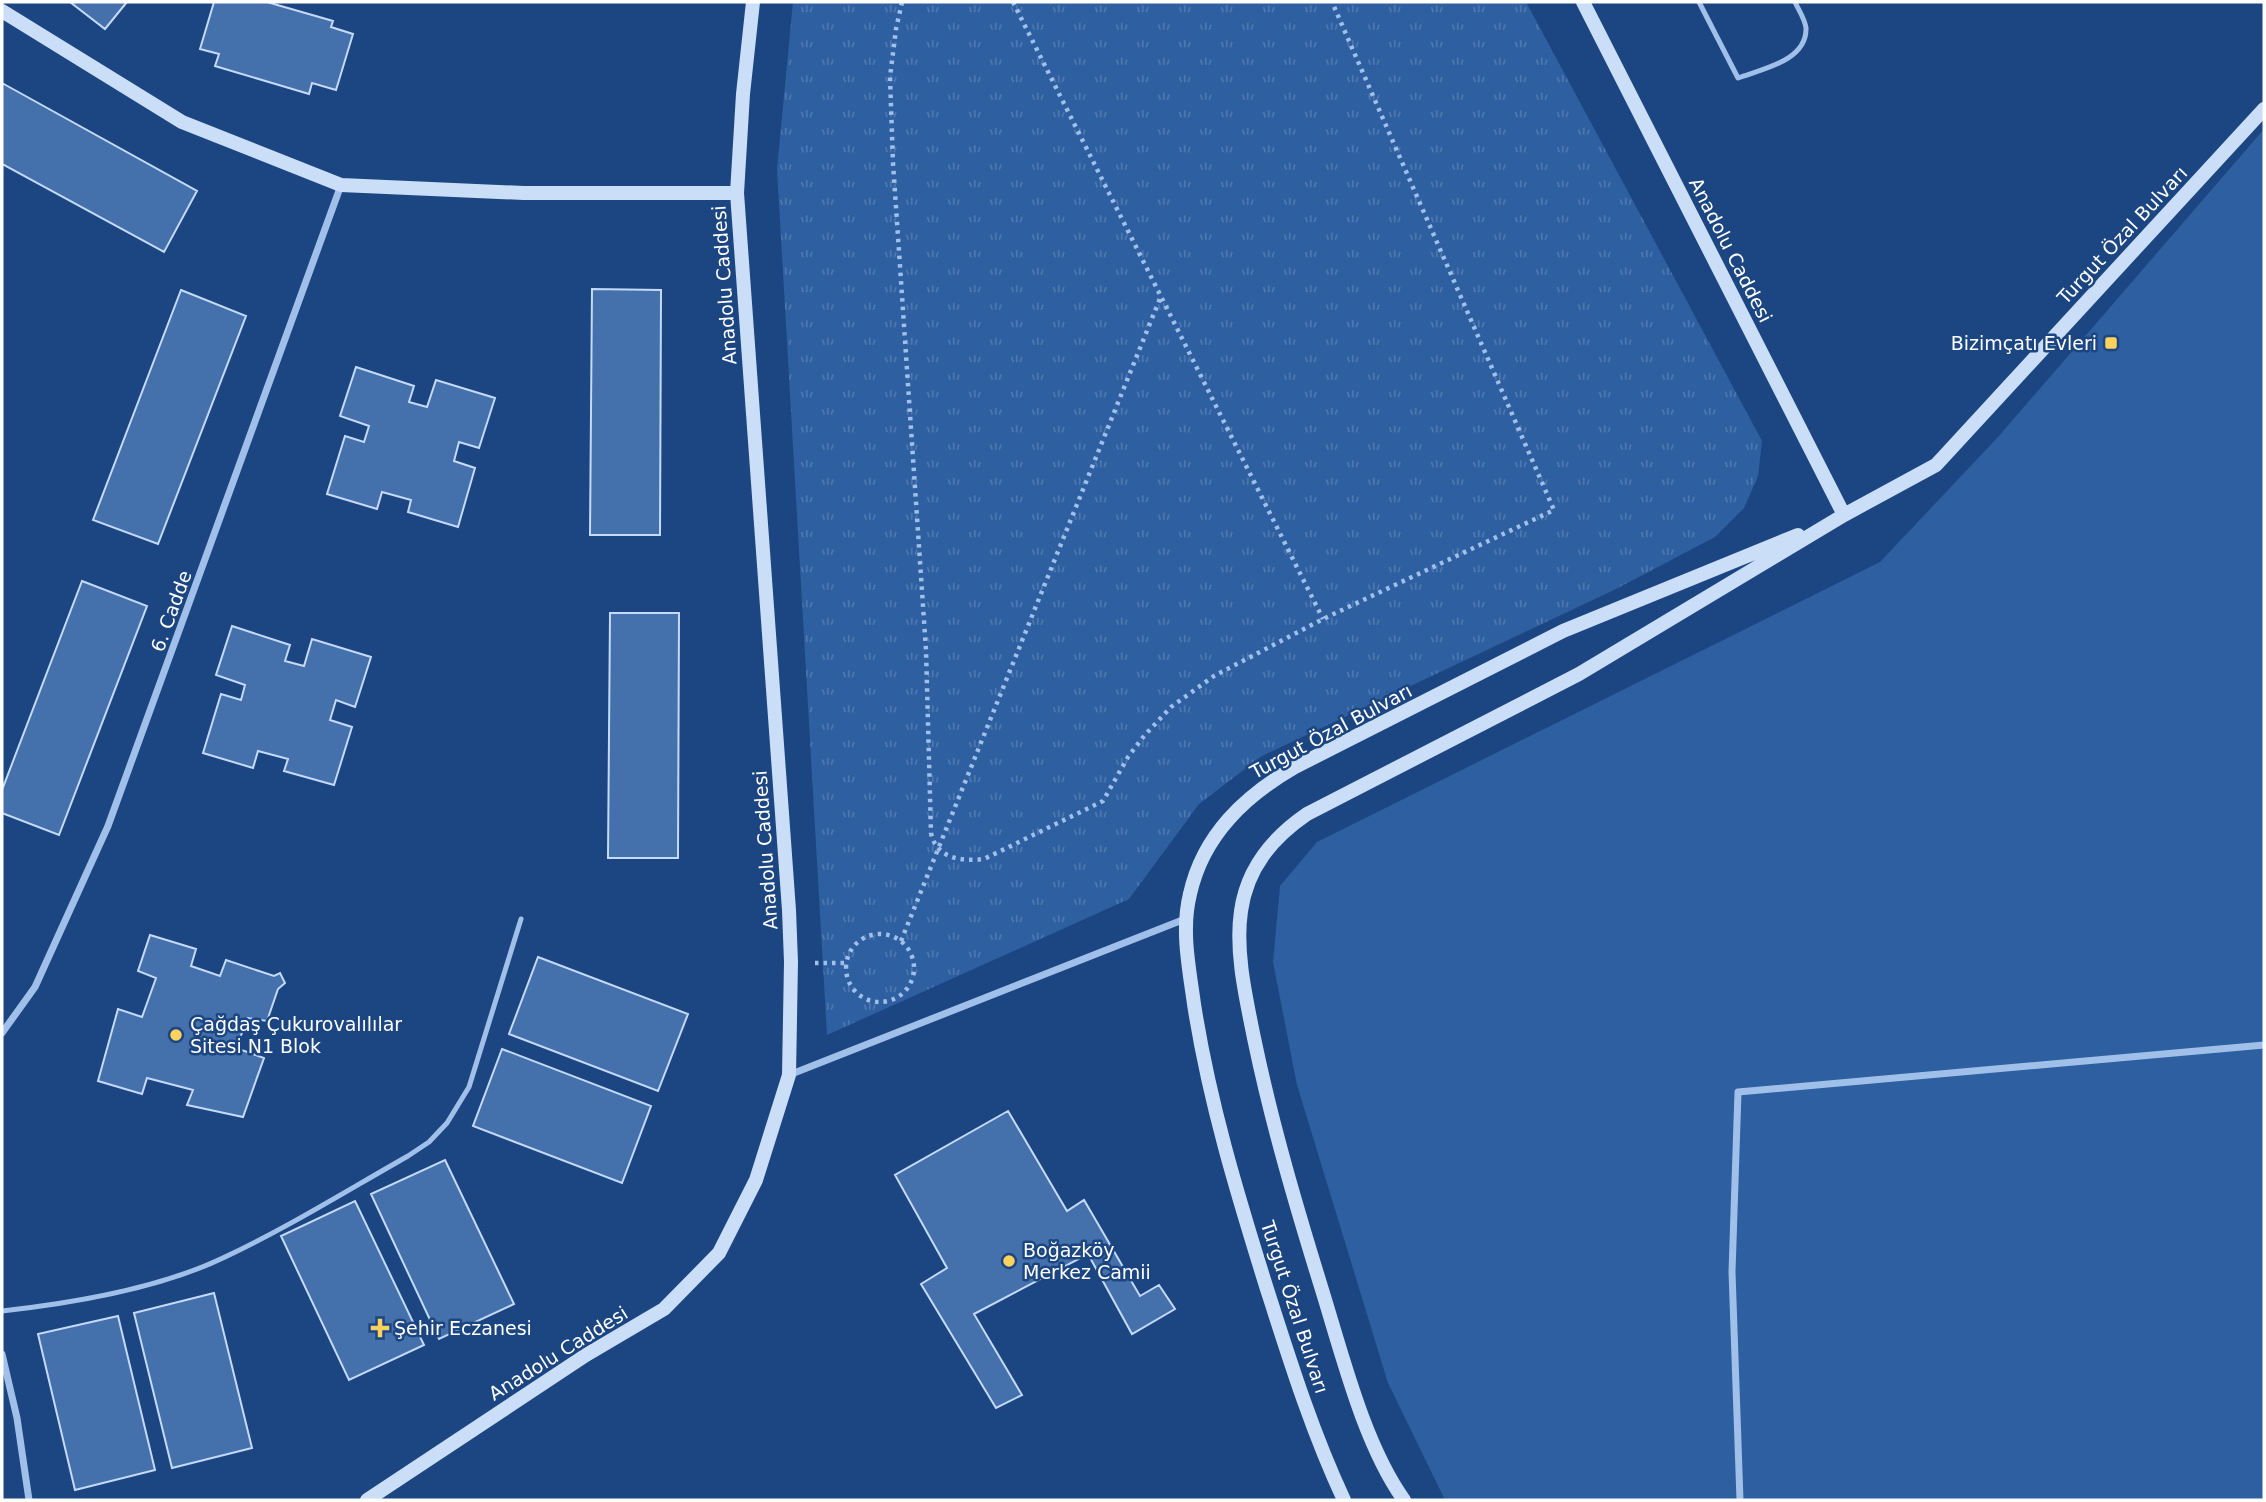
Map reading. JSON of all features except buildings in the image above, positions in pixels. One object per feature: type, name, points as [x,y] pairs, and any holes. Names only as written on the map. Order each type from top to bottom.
[{"type":"street","name":"Anadolu Caddesi","points":[[367,1500],[586,1355],[664,1309],[719,1253],[756,1180],[789,1074],[789,910],[737,193],[743,94],[753,2]]},
{"type":"street","name":"Anadolu Caddesi","points":[[1583,2],[1844,515]]},
{"type":"street","points":[[2,11],[182,122],[341,185],[524,193],[737,193]]},
{"type":"street","name":"Turgut Özal Bulvarı","points":[[1404,1500],[1384,1464],[1349,1376],[1279,1151],[1247,1002],[1241,956],[1241,912],[1247,885],[1255,868],[1284,830],[1307,814],[1579,674],[1844,515],[1936,465],[2264,109]]},
{"type":"street","name":"6. Cadde","points":[[2,1033],[35,988],[108,826],[341,185]]},
{"type":"street","name":"Turgut Özal Bulvarı","points":[[1344,1500],[1287,1352],[1229,1170],[1199,1034],[1188,960],[1185,919],[1199,865],[1216,834],[1235,811],[1275,779],[1563,631],[1844,515]]},
{"type":"street","points":[[789,1074],[1185,919]]},
{"type":"street","points":[[1740,1500],[1732,1272],[1738,1092],[2264,1045]]},
{"type":"street","points":[[2,1354],[17,1418],[29,1500]]},
{"type":"lane","points":[[1699,2],[1738,78],[1785,61],[1800,46],[1806,25],[1795,2]]},
{"type":"lane","points":[[2,1311],[108,1295],[166,1279],[224,1258],[429,1142],[447,1123],[469,1087],[521,919]]},
{"type":"path","points":[[902,2],[890,77],[892,139],[926,650],[931,832],[933,843],[939,850],[961,861],[984,859],[1094,807],[1107,796],[1128,757],[1171,706],[1214,676],[1323,619],[1554,510],[1332,2]]},
{"type":"path","points":[[1013,2],[1323,619]]},
{"type":"path","points":[[901,941],[1161,296]]},
{"type":"path","points":[[891,935],[901,941],[909,948],[914,959],[913,980],[907,989],[890,1002],[868,1001],[850,986],[846,963],[850,952],[857,942],[867,936],[891,935]]},
{"type":"green space","points":[[793,2],[1526,2],[1762,441],[1758,476],[1744,508],[1715,537],[1616,589],[1262,756],[1199,804],[1129,899],[827,1035],[777,169]]},
{"type":"green space","points":[[2264,129],[2264,1500],[1445,1500],[1388,1383],[1297,1085],[1273,962],[1280,886],[1317,842],[1880,562],[1998,437]]},
{"type":"place","name":"Bizimçatı Evleri","points":[[2111,343]]},
{"type":"place","name":"Çağdaş Çukurovalılılar Sitesi N1 Blok","points":[[176,1035]]},
{"type":"place","name":"Boğazköy Merkez Camii","points":[[1009,1261]]},
{"type":"place","name":"Şehir Eczanesi","points":[[380,1328]]}]
